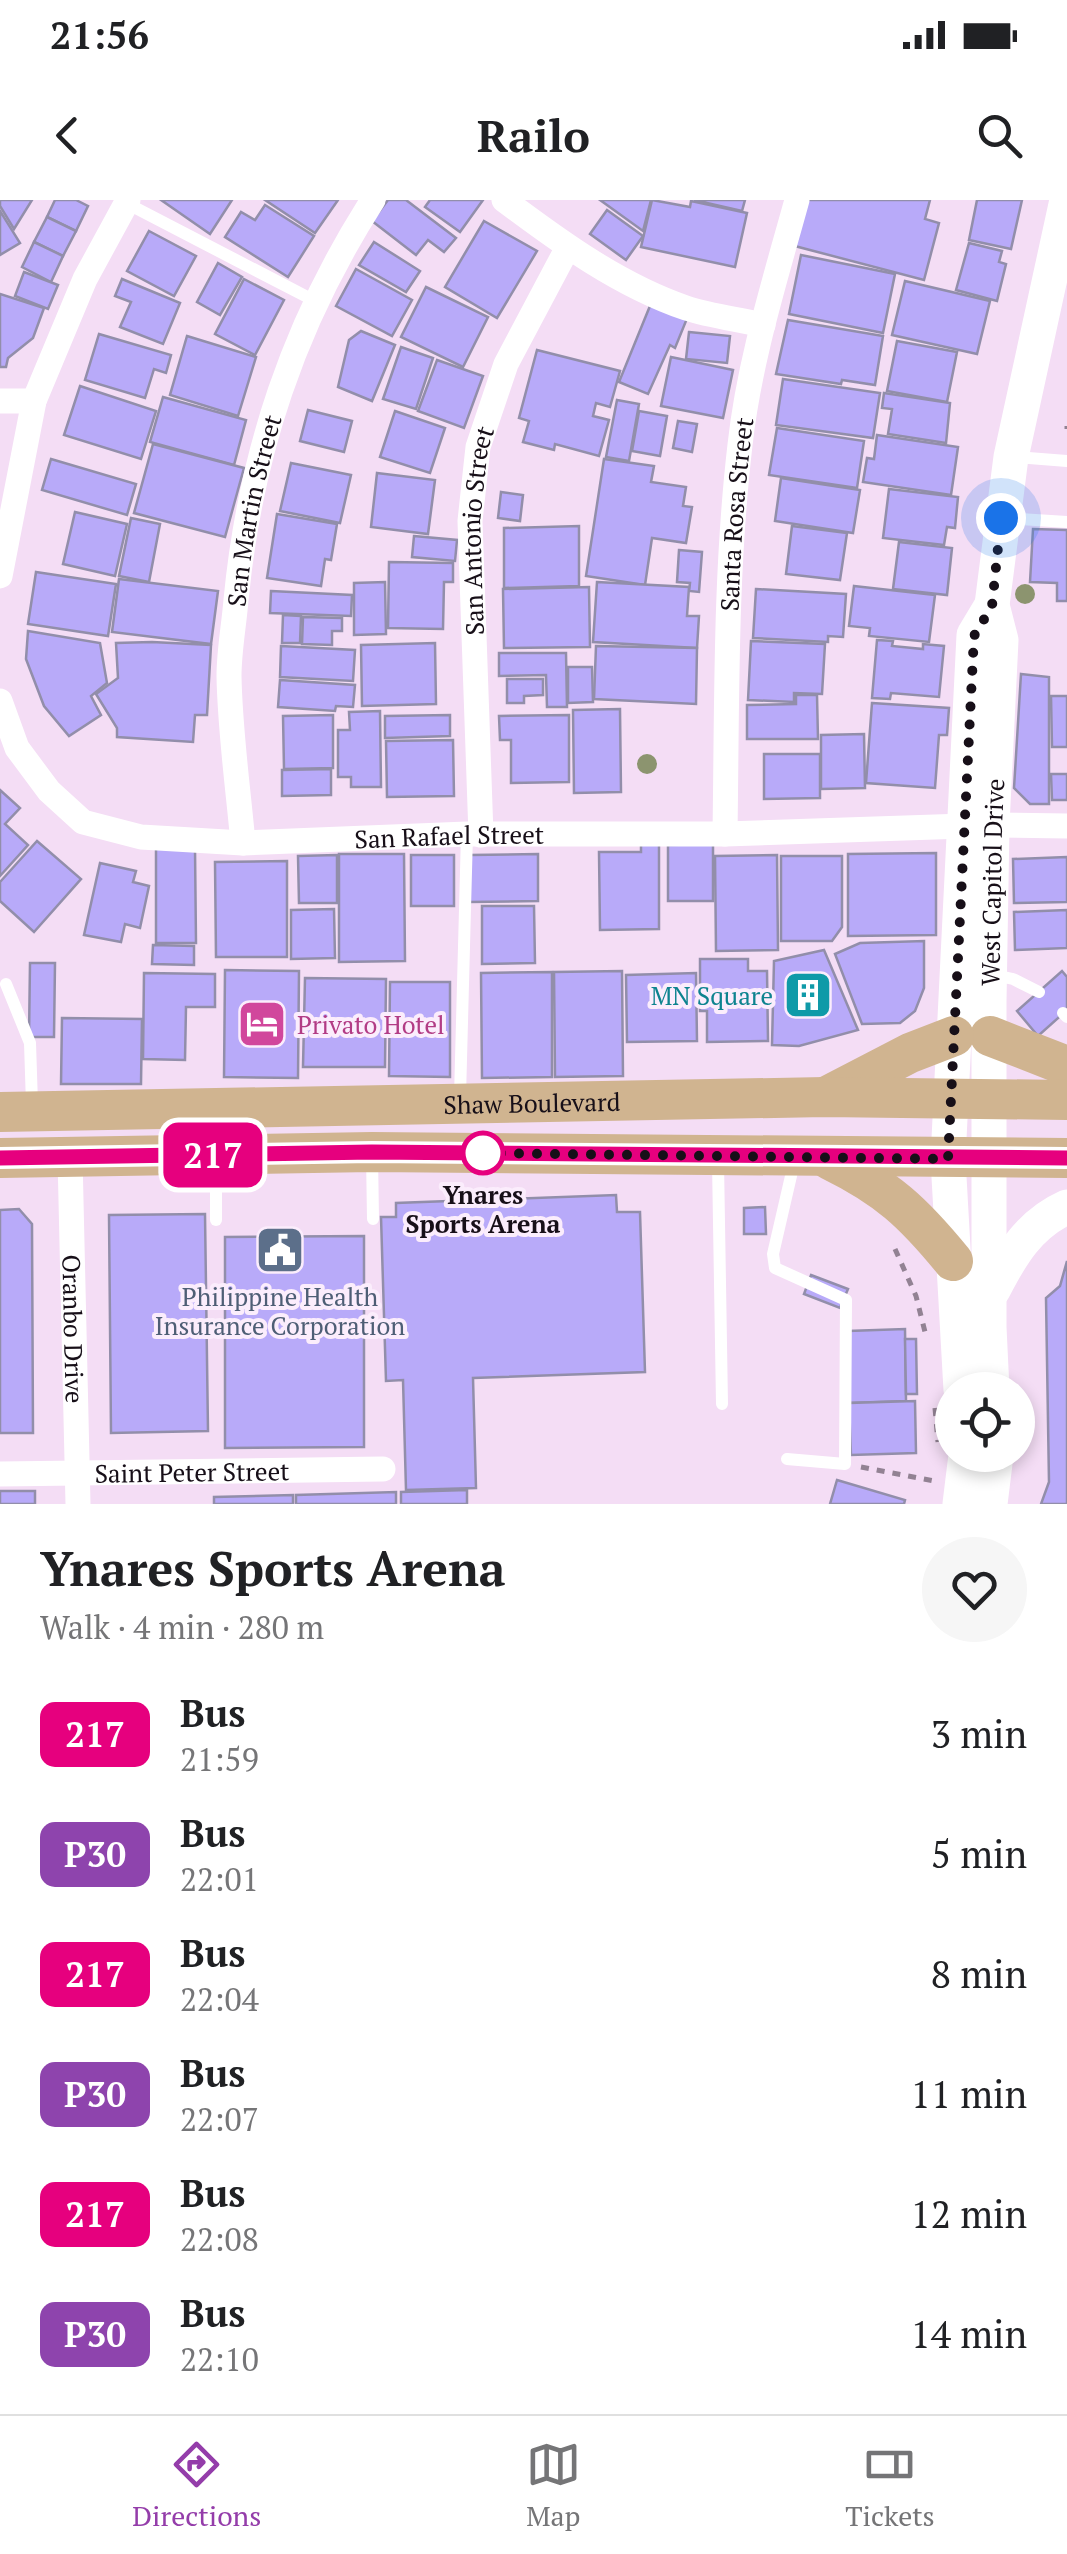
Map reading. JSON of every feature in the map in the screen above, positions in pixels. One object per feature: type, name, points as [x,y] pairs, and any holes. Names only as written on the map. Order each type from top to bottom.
[{"type":"main road","points":[[825,1097],[910,1053],[972,1036],[1067,1066]]},
{"type":"main road","name":"Shaw Boulevard","points":[[16,1112],[825,1097],[1067,1100]]},
{"type":"main road","name":"Shaw Boulevard","points":[[0,1158],[372,1152],[1067,1158]]},
{"type":"main road","points":[[809,1156],[866,1178],[909,1208],[953,1261]]},
{"type":"street","name":"San Martin Street","points":[[243,843],[229,672],[241,552],[254,482],[282,380],[315,301],[373,200]]},
{"type":"street","points":[[504,200],[568,248],[622,278],[686,308],[762,325]]},
{"type":"street","name":"Santa Rosa Street","points":[[725,834],[728,588],[740,442],[762,325],[796,200]]},
{"type":"street","name":"West Capitol Drive","points":[[949,1372],[953,1261],[948,1159],[950,1099],[990,974],[979,826],[974,636],[992,606],[1011,457],[1067,200]]},
{"type":"street","points":[[0,576],[34,401],[85,279],[127,202]]},
{"type":"street","name":"San Antonio Street","points":[[474,835],[470,521],[478,447],[506,364],[568,248]]},
{"type":"street","points":[[0,401],[34,401]]},
{"type":"street","name":"San Rafael Street","points":[[0,701],[17,748],[48,792],[83,822],[141,838],[243,843],[474,835],[1067,826]]},
{"type":"street","name":"West Capitol Drive","points":[[979,826],[972,1036],[989,1100],[992,1372]]},
{"type":"street","name":"Oranbo Drive","points":[[70,1157],[78,1504]]},
{"type":"street","points":[[990,1295],[1016,1247],[1067,1208]]},
{"type":"street","name":"Saint Peter Street","points":[[0,1474],[383,1469]]},
{"type":"street","points":[[951,1472],[960,1504]]},
{"type":"street","points":[[990,1504],[994,1472]]},
{"type":"lane","points":[[127,202],[315,301]]},
{"type":"lane","points":[[1011,457],[1067,461]]},
{"type":"lane","points":[[1001,518],[1067,522]]},
{"type":"lane","points":[[460,1105],[474,835]]},
{"type":"lane","points":[[990,974],[1012,979],[1038,992]]},
{"type":"lane","points":[[6,984],[30,1044],[34,1084],[16,1112]]},
{"type":"lane","points":[[372,1152],[373,1219]]},
{"type":"lane","points":[[216,1155],[216,1220]]},
{"type":"lane","points":[[718,1155],[722,1404]]},
{"type":"lane","points":[[787,1460],[845,1464],[846,1300],[776,1268],[774,1254],[809,1156]]},
{"type":"path","points":[[886,1234],[916,1296],[926,1339]]},
{"type":"path","points":[[845,1464],[937,1482],[941,1472]]},
{"type":"building","points":[[0,200],[32,200],[14,229],[0,206]]},
{"type":"building","points":[[55,200],[76,200],[88,206],[76,231],[47,217]]},
{"type":"building","points":[[161,200],[232,200],[210,234]]},
{"type":"building","points":[[265,200],[338,200],[315,233]]},
{"type":"building","points":[[388,200],[406,200],[456,238],[444,252],[428,240],[416,255],[372,221]]},
{"type":"building","points":[[430,200],[483,200],[460,232],[425,207]]},
{"type":"building","points":[[600,200],[651,200],[643,231]]},
{"type":"building","points":[[652,200],[690,207],[691,201],[747,213],[735,267],[641,247]]},
{"type":"building","points":[[694,200],[745,200],[742,211]]},
{"type":"building","points":[[803,200],[930,200],[925,219],[939,223],[924,280],[791,245]]},
{"type":"building","points":[[977,200],[1022,200],[1011,249],[969,240]]},
{"type":"building","points":[[265,205],[314,236],[288,277],[225,237],[241,212],[255,220]]},
{"type":"building","points":[[607,210],[643,236],[626,260],[590,234]]},
{"type":"building","points":[[0,211],[20,243],[0,255]]},
{"type":"building","points":[[47,217],[76,231],[63,256],[34,242]]},
{"type":"building","points":[[484,221],[537,251],[497,318],[445,287]]},
{"type":"building","points":[[149,231],[196,256],[174,296],[127,271]]},
{"type":"building","points":[[34,242],[63,256],[51,282],[22,267]]},
{"type":"building","points":[[374,242],[420,271],[406,292],[359,265]]},
{"type":"building","points":[[969,243],[1002,251],[999,262],[1006,264],[997,301],[956,290]]},
{"type":"building","points":[[801,255],[895,274],[883,333],[789,314]]},
{"type":"building","points":[[218,263],[242,277],[220,315],[197,302]]},
{"type":"building","points":[[356,269],[412,300],[392,336],[336,306]]},
{"type":"building","points":[[24,272],[58,285],[48,309],[15,296]]},
{"type":"building","points":[[122,279],[180,303],[163,344],[120,327],[131,302],[115,296]]},
{"type":"building","points":[[244,279],[284,300],[255,355],[215,334]]},
{"type":"building","points":[[905,281],[990,301],[977,354],[892,335]]},
{"type":"building","points":[[426,287],[488,317],[463,367],[401,337]]},
{"type":"building","points":[[0,294],[44,308],[33,338],[8,358],[6,367],[0,367]]},
{"type":"building","points":[[652,301],[688,316],[675,348],[670,345],[648,394],[619,382]]},
{"type":"building","points":[[788,320],[883,336],[875,385],[776,374]]},
{"type":"building","points":[[361,331],[395,345],[372,401],[338,387],[349,340]]},
{"type":"building","points":[[689,332],[730,336],[727,363],[686,359]]},
{"type":"building","points":[[99,334],[171,355],[166,373],[154,369],[145,398],[85,380]]},
{"type":"building","points":[[187,336],[256,357],[238,416],[170,395]]},
{"type":"building","points":[[897,341],[957,352],[947,402],[887,391]]},
{"type":"building","points":[[401,347],[433,358],[416,409],[383,399]]},
{"type":"building","points":[[537,350],[620,371],[610,407],[596,403],[593,416],[609,420],[599,456],[555,444],[554,450],[523,442],[529,421],[519,418]]},
{"type":"building","points":[[671,357],[733,370],[723,418],[661,406]]},
{"type":"building","points":[[437,360],[483,376],[464,428],[418,411]]},
{"type":"building","points":[[783,379],[880,393],[873,438],[776,425]]},
{"type":"building","points":[[80,386],[156,411],[141,459],[64,435]]},
{"type":"building","points":[[884,393],[950,403],[946,443],[888,434],[892,409],[882,408]]},
{"type":"building","points":[[163,397],[246,420],[234,465],[150,442]]},
{"type":"building","points":[[617,400],[639,404],[629,461],[606,457]]},
{"type":"building","points":[[308,410],[352,421],[344,452],[300,441]]},
{"type":"building","points":[[395,411],[445,428],[430,473],[380,457]]},
{"type":"building","points":[[639,411],[667,416],[660,456],[632,451]]},
{"type":"building","points":[[678,421],[697,424],[692,452],[673,448]]},
{"type":"building","points":[[777,428],[864,441],[857,488],[769,475]]},
{"type":"building","points":[[877,435],[958,447],[951,495],[863,482],[867,458],[874,459]]},
{"type":"building","points":[[153,444],[244,468],[225,537],[134,513]]},
{"type":"building","points":[[51,459],[136,484],[127,515],[42,490]]},
{"type":"building","points":[[604,459],[654,466],[651,482],[686,487],[683,506],[692,507],[686,543],[652,538],[645,585],[586,576]]},
{"type":"building","points":[[291,463],[351,475],[340,523],[280,511]]},
{"type":"building","points":[[377,473],[435,480],[428,534],[371,527]]},
{"type":"building","points":[[781,478],[860,490],[853,533],[775,521]]},
{"type":"building","points":[[889,489],[958,497],[955,528],[947,527],[944,545],[883,538]]},
{"type":"building","points":[[501,492],[523,495],[520,521],[498,518]]},
{"type":"building","points":[[75,512],[127,524],[115,576],[63,564]]},
{"type":"building","points":[[277,514],[337,524],[331,560],[325,559],[321,586],[267,578]]},
{"type":"building","points":[[131,518],[160,524],[149,582],[119,576]]},
{"type":"building","points":[[579,526],[579,586],[504,588],[504,528]]},
{"type":"building","points":[[792,526],[847,533],[840,580],[786,574]]},
{"type":"building","points":[[1033,529],[1067,530],[1067,601],[1057,601],[1057,583],[1030,582]]},
{"type":"building","points":[[414,536],[457,540],[455,561],[412,557]]},
{"type":"building","points":[[899,542],[952,548],[947,595],[893,589]]},
{"type":"building","points":[[679,550],[702,552],[699,592],[689,591],[690,583],[677,582]]},
{"type":"building","points":[[389,562],[453,563],[453,582],[444,582],[443,629],[388,628]]},
{"type":"building","points":[[36,572],[116,584],[108,636],[28,624]]},
{"type":"building","points":[[119,579],[218,591],[211,644],[112,632]]},
{"type":"building","points":[[385,582],[386,634],[354,635],[354,583]]},
{"type":"building","points":[[597,582],[689,587],[687,616],[699,616],[697,648],[593,642]]},
{"type":"building","points":[[854,586],[935,595],[929,642],[869,636],[870,628],[849,626]]},
{"type":"building","points":[[589,587],[590,647],[504,648],[503,589]]},
{"type":"building","points":[[756,589],[846,594],[843,637],[828,636],[828,642],[753,638]]},
{"type":"building","points":[[271,591],[352,595],[351,616],[270,613]]},
{"type":"building","points":[[283,615],[301,616],[300,643],[282,643]]},
{"type":"building","points":[[303,617],[342,618],[342,631],[332,631],[332,645],[302,644]]},
{"type":"building","points":[[28,631],[100,643],[107,683],[91,696],[101,715],[69,736],[44,706],[26,659]]},
{"type":"building","points":[[877,640],[893,641],[892,646],[923,649],[923,644],[944,646],[939,697],[891,693],[890,699],[872,698]]},
{"type":"building","points":[[751,641],[825,644],[822,694],[794,693],[794,702],[748,700]]},
{"type":"building","points":[[116,643],[211,645],[207,715],[195,715],[193,742],[117,737],[117,728],[96,694],[118,678]]},
{"type":"building","points":[[435,643],[436,704],[362,706],[361,645]]},
{"type":"building","points":[[281,646],[355,650],[353,681],[280,677]]},
{"type":"building","points":[[596,646],[697,648],[696,704],[594,699]]},
{"type":"building","points":[[499,653],[566,653],[567,707],[547,707],[546,675],[499,676]]},
{"type":"building","points":[[568,667],[592,667],[593,702],[568,703]]},
{"type":"building","points":[[1021,674],[1049,677],[1049,804],[1030,804],[1014,788]]},
{"type":"building","points":[[507,679],[543,679],[543,695],[524,696],[524,703],[507,703]]},
{"type":"building","points":[[280,680],[355,685],[353,707],[336,706],[335,711],[278,707]]},
{"type":"building","points":[[796,695],[817,695],[818,739],[747,739],[747,705],[796,704]]},
{"type":"building","points":[[1051,696],[1067,696],[1067,747],[1052,747]]},
{"type":"building","points":[[872,703],[949,708],[947,735],[939,735],[935,788],[866,783]]},
{"type":"building","points":[[620,709],[621,792],[574,793],[573,710]]},
{"type":"building","points":[[380,711],[381,787],[351,787],[351,777],[338,777],[338,730],[350,730],[349,712]]},
{"type":"building","points":[[333,715],[333,768],[284,769],[283,716]]},
{"type":"building","points":[[450,715],[450,736],[385,738],[385,716]]},
{"type":"building","points":[[569,715],[569,782],[511,783],[511,740],[500,740],[499,716]]},
{"type":"building","points":[[864,734],[865,788],[821,789],[821,735]]},
{"type":"building","points":[[453,740],[454,796],[387,797],[386,741]]},
{"type":"building","points":[[764,754],[820,754],[820,798],[764,799]]},
{"type":"building","points":[[331,769],[331,795],[282,796],[282,770]]},
{"type":"building","points":[[1051,774],[1067,774],[1067,800],[1052,800]]},
{"type":"building","points":[[0,790],[20,808],[5,824],[28,845],[0,876]]},
{"type":"building","points":[[37,841],[81,879],[34,932],[0,901],[0,882]]},
{"type":"building","points":[[641,844],[659,844],[659,929],[600,930],[599,852],[641,852]]},
{"type":"building","points":[[713,844],[713,901],[668,901],[668,845]]},
{"type":"building","points":[[156,848],[195,848],[196,943],[156,943]]},
{"type":"building","points":[[936,853],[936,935],[848,936],[848,854]]},
{"type":"building","points":[[339,854],[404,854],[405,961],[339,962]]},
{"type":"building","points":[[538,854],[538,901],[469,902],[469,855]]},
{"type":"building","points":[[337,855],[337,903],[299,903],[298,856]]},
{"type":"building","points":[[411,855],[454,855],[454,906],[411,906]]},
{"type":"building","points":[[777,855],[778,950],[716,951],[715,856]]},
{"type":"building","points":[[781,856],[842,856],[842,927],[832,941],[781,941]]},
{"type":"building","points":[[1067,857],[1067,902],[1014,903],[1013,859]]},
{"type":"building","points":[[287,861],[287,957],[216,957],[215,862]]},
{"type":"building","points":[[100,863],[136,871],[133,882],[149,886],[140,928],[125,924],[121,942],[84,935]]},
{"type":"building","points":[[482,906],[534,906],[535,963],[482,964]]},
{"type":"building","points":[[334,909],[335,958],[291,959],[291,910]]},
{"type":"building","points":[[1067,910],[1067,948],[1015,950],[1014,912]]},
{"type":"building","points":[[924,941],[924,988],[915,1011],[900,1023],[862,1024],[835,954],[860,943]]},
{"type":"building","points":[[153,945],[194,946],[194,965],[152,964]]},
{"type":"building","name":"MN Square","points":[[824,950],[858,1030],[799,1046],[772,1045],[774,961]]},
{"type":"building","points":[[700,959],[748,959],[748,971],[767,971],[768,1041],[707,1042],[707,1011],[700,1011]]},
{"type":"building","points":[[30,963],[55,963],[54,1037],[29,1037]]},
{"type":"building","name":"Privato Hotel","points":[[225,970],[299,971],[298,1078],[224,1077]]},
{"type":"building","points":[[622,971],[623,1076],[555,1077],[554,972]]},
{"type":"building","points":[[1062,971],[1067,977],[1067,1010],[1038,1036],[1017,1011]]},
{"type":"building","points":[[552,972],[552,1077],[482,1078],[481,973]]},
{"type":"building","points":[[144,973],[215,974],[215,1007],[186,1007],[185,1060],[143,1059]]},
{"type":"building","points":[[696,973],[697,1041],[627,1042],[626,975]]},
{"type":"building","points":[[305,978],[386,979],[385,1067],[303,1067]]},
{"type":"building","points":[[390,982],[450,982],[450,1077],[389,1076]]},
{"type":"building","points":[[62,1018],[142,1019],[141,1084],[61,1084]]},
{"type":"building","name":"Ynares Sports Arena","points":[[616,1195],[617,1212],[640,1212],[645,1372],[473,1378],[476,1488],[406,1490],[403,1380],[386,1381],[381,1217],[396,1217],[396,1203]]},
{"type":"building","points":[[765,1207],[766,1234],[744,1234],[744,1208]]},
{"type":"building","points":[[19,1209],[32,1224],[33,1433],[0,1433],[0,1210]]},
{"type":"building","points":[[205,1214],[208,1431],[111,1433],[109,1215]]},
{"type":"building","points":[[364,1236],[364,1447],[225,1448],[225,1237]]},
{"type":"building","points":[[1067,1261],[1067,1504],[1041,1504],[1049,1482],[1046,1298],[1060,1286]]},
{"type":"building","points":[[811,1275],[848,1289],[840,1308],[804,1294]]},
{"type":"building","points":[[905,1329],[906,1401],[849,1403],[848,1331]]},
{"type":"building","points":[[905,1339],[916,1339],[917,1394],[906,1394]]},
{"type":"building","points":[[915,1401],[916,1453],[851,1455],[849,1403]]},
{"type":"building","points":[[837,1480],[905,1500],[904,1504],[830,1504]]},
{"type":"building","points":[[467,1490],[467,1504],[401,1504],[401,1492]]},
{"type":"building","points":[[0,1491],[35,1491],[35,1504],[0,1504]]},
{"type":"building","points":[[396,1492],[396,1504],[296,1504],[296,1495]]},
{"type":"building","points":[[293,1495],[293,1504],[214,1504],[214,1497]]},
{"type":"bus line","name":"217","points":[[0,1158],[372,1152],[1067,1158]]},
{"type":"place","name":"MN Square","points":[[808,995]]},
{"type":"place","name":"Privato Hotel","points":[[262,1024]]},
{"type":"place","name":"Ynares Sports Arena","points":[[483,1153]]},
{"type":"place","name":"Philippine Health Insurance Corporation","points":[[280,1250]]},
{"type":"route","points":[[483,1153],[948,1159],[974,636],[992,606],[1001,518]]}]
